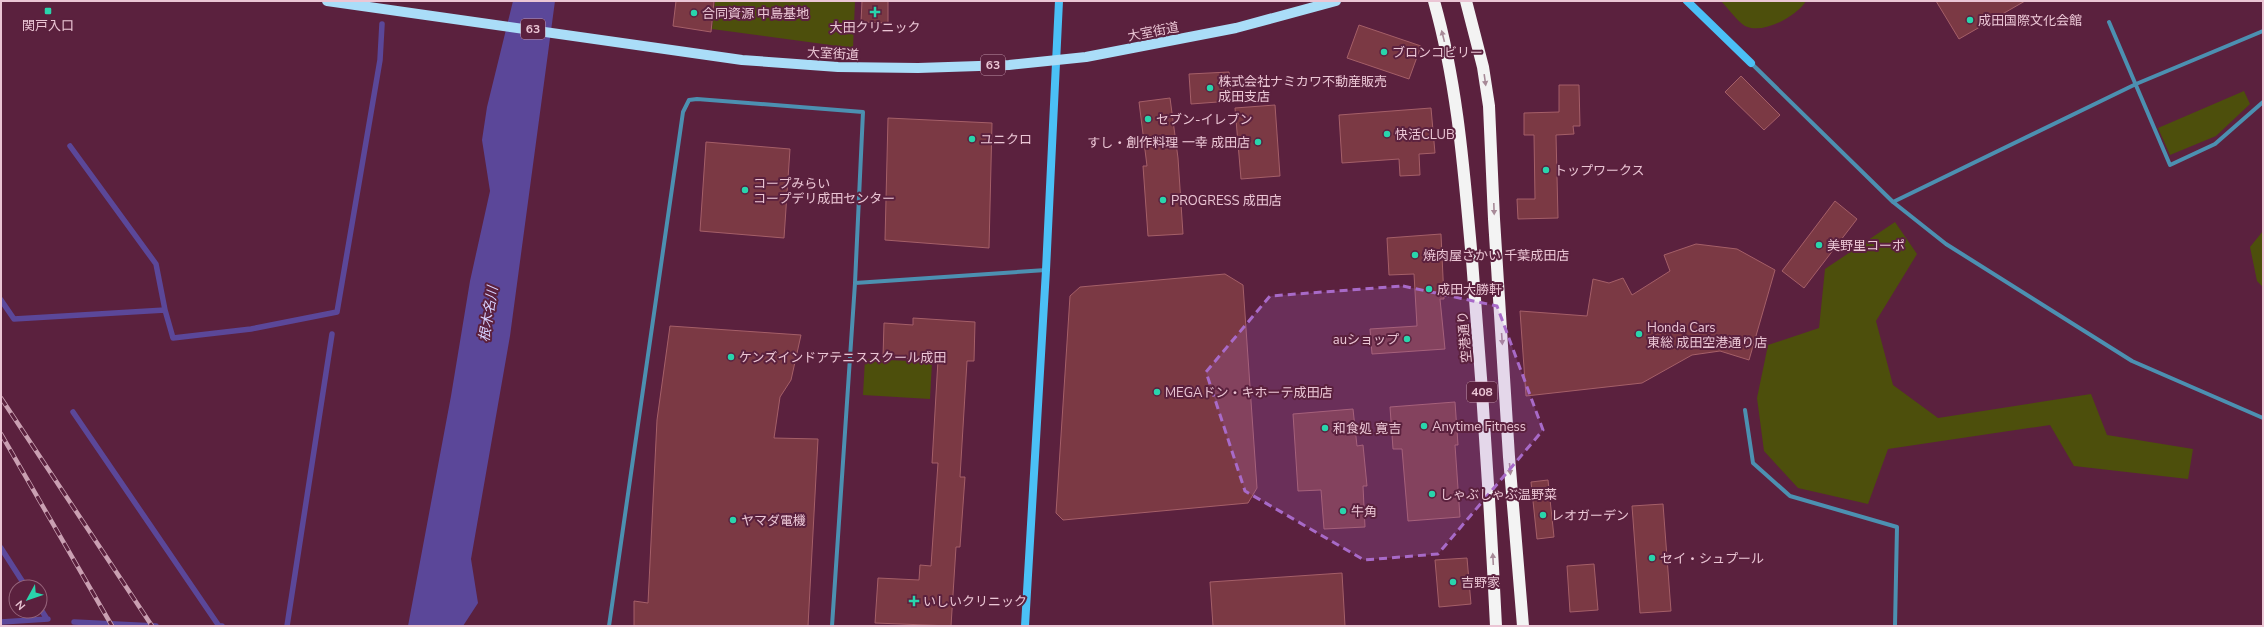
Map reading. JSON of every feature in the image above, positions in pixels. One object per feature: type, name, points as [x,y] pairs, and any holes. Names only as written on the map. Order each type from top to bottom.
[{"type":"highway","name":"空港通り","points":[[1434,1],[1450,63],[1463,157],[1479,342],[1496,626]]},
{"type":"highway","name":"408","points":[[1466,1],[1483,67],[1489,106],[1509,449],[1523,626]]},
{"type":"main road","name":"大室街道","points":[[327,1],[742,60],[838,67],[918,68],[1057,61],[1236,28],[1336,1]]},
{"type":"street","points":[[1025,626],[1046,270],[1059,1]]},
{"type":"street","points":[[1687,1],[1893,202],[1946,244],[2132,361],[2263,418]]},
{"type":"street","points":[[2109,22],[2170,165],[2215,144],[2263,102]]},
{"type":"street","points":[[1893,202],[2136,84],[2263,30]]},
{"type":"street","points":[[609,626],[683,112],[689,100],[697,99],[863,112],[855,283],[832,626]]},
{"type":"street","points":[[855,283],[1046,270]]},
{"type":"street","points":[[1745,410],[1753,463],[1790,496],[1897,527],[1895,626]]},
{"type":"highlighted area","points":[[1403,286],[1497,306],[1543,430],[1438,554],[1364,560],[1245,491],[1206,372],[1270,296]]},
{"type":"shaded area","points":[[715,1],[855,1],[853,48],[712,29]]},
{"type":"shaded area","points":[[1721,1],[1806,1],[1802,7],[1779,22],[1761,28],[1752,28],[1742,24]]},
{"type":"shaded area","points":[[2244,91],[2250,104],[2216,136],[2170,155],[2158,128]]},
{"type":"shaded area","points":[[1895,222],[1917,254],[1876,321],[1893,385],[1938,418],[2091,394],[2107,435],[2193,449],[2188,479],[2074,466],[2050,425],[1888,449],[1868,504],[1798,488],[1764,451],[1757,398],[1768,345],[1819,328],[1825,269]]},
{"type":"shaded area","points":[[2263,231],[2263,287],[2257,281],[2250,247]]},
{"type":"shaded area","points":[[865,359],[932,362],[930,399],[863,395]]},
{"type":"water","name":"根木名川","points":[[513,1],[555,1],[510,336],[471,559],[478,603],[463,626],[408,626],[451,396],[470,281],[490,191],[482,140],[487,107]]},
{"type":"building","name":"合同資源 中島基地","points":[[676,1],[714,1],[711,32],[673,26]]},
{"type":"building","name":"大田クリニック","points":[[862,1],[888,1],[888,23],[861,22]]},
{"type":"building","name":"成田国際文化会館","points":[[1936,1],[2025,1],[1959,39]]},
{"type":"building","name":"ブロンコビリー","points":[[1359,25],[1421,46],[1409,79],[1347,58]]},
{"type":"building","name":"株式会社ナミカワ不動産販売 成田支店","points":[[1229,72],[1231,101],[1191,104],[1189,74]]},
{"type":"building","points":[[1741,76],[1780,115],[1764,130],[1725,92]]},
{"type":"building","points":[[1559,85],[1579,85],[1580,126],[1573,126],[1574,134],[1556,135],[1558,218],[1518,219],[1517,199],[1535,199],[1534,135],[1524,135],[1524,113],[1559,112]]},
{"type":"building","points":[[1170,98],[1178,158],[1183,234],[1148,236],[1143,166],[1147,166],[1139,102]]},
{"type":"building","name":"すし・創作料理 一幸 成田店","points":[[1275,105],[1280,176],[1241,179],[1235,108]]},
{"type":"building","name":"快活CLUB","points":[[1431,108],[1435,153],[1419,154],[1420,175],[1400,176],[1399,159],[1342,163],[1339,115]]},
{"type":"building","points":[[888,118],[992,123],[989,248],[885,240]]},
{"type":"building","name":"コープみらい コープデリ成田センター","points":[[706,142],[790,149],[784,238],[700,231]]},
{"type":"building","name":"美野里コーポ","points":[[1835,201],[1857,219],[1804,288],[1782,271]]},
{"type":"building","points":[[1441,234],[1444,299],[1440,299],[1445,349],[1372,354],[1370,329],[1417,326],[1414,274],[1389,275],[1387,238]]},
{"type":"building","name":"Honda Cars 東総 成田空港通り店","points":[[1696,244],[1737,249],[1775,270],[1749,360],[1720,351],[1692,355],[1642,383],[1526,396],[1520,311],[1587,316],[1593,279],[1609,283],[1623,278],[1632,295],[1670,271],[1664,255]]},
{"type":"building","name":"MEGAドン・キホーテ成田店","points":[[1225,274],[1243,285],[1257,488],[1248,503],[1063,520],[1056,513],[1070,296],[1080,287]]},
{"type":"building","points":[[913,318],[975,322],[974,361],[967,361],[960,477],[965,477],[960,547],[956,547],[951,626],[875,623],[878,578],[919,580],[920,565],[931,566],[938,463],[932,463],[938,360],[883,357],[884,323],[913,325]]},
{"type":"building","name":"ヤマダ電機","points":[[670,326],[801,335],[791,380],[780,397],[774,438],[818,439],[808,626],[634,626],[634,601],[648,603],[657,420]]},
{"type":"building","points":[[1455,402],[1458,445],[1455,445],[1460,517],[1408,521],[1402,449],[1393,449],[1390,407]]},
{"type":"building","points":[[1353,409],[1357,446],[1363,445],[1367,486],[1363,486],[1365,527],[1324,529],[1321,490],[1298,491],[1293,414]]},
{"type":"building","name":"レオガーデン","points":[[1548,480],[1554,537],[1537,539],[1531,482]]},
{"type":"building","name":"セイ・シュプール","points":[[1663,504],[1671,611],[1640,613],[1632,506]]},
{"type":"building","name":"吉野家","points":[[1467,558],[1471,604],[1439,607],[1435,560]]},
{"type":"building","points":[[1594,564],[1598,610],[1570,612],[1567,566]]},
{"type":"building","points":[[1342,573],[1345,626],[1213,626],[1210,582]]},
{"type":"waterway","points":[[1,300],[14,319],[165,310],[173,338],[251,329],[337,312],[380,60],[382,24]]},
{"type":"waterway","points":[[70,146],[156,264],[165,310]]},
{"type":"waterway","points":[[287,626],[332,334]]},
{"type":"waterway","points":[[73,412],[219,626],[222,626]]},
{"type":"waterway","points":[[1,548],[21,579]]},
{"type":"waterway","points":[[1,622],[48,619]]},
{"type":"waterway","points":[[74,622],[156,626]]},
{"type":"railway","points":[[1,398],[152,626]]},
{"type":"railway","points":[[1,434],[112,626]]},
{"type":"place","name":"関戸入口","points":[[48,11]]},
{"type":"place","name":"大田クリニック","points":[[875,12]]},
{"type":"place","name":"合同資源 中島基地","points":[[694,13]]},
{"type":"place","name":"成田国際文化会館","points":[[1970,20]]},
{"type":"place","name":"ブロンコビリー","points":[[1384,52]]},
{"type":"place","name":"株式会社ナミカワ不動産販売 成田支店","points":[[1210,88]]},
{"type":"place","name":"セブン-イレブン","points":[[1148,119]]},
{"type":"place","name":"快活CLUB","points":[[1387,134]]},
{"type":"place","name":"ユニクロ","points":[[972,139]]},
{"type":"place","name":"すし・創作料理 一幸 成田店","points":[[1258,142]]},
{"type":"place","name":"トップワークス","points":[[1546,170]]},
{"type":"place","name":"コープみらい コープデリ成田センター","points":[[745,190]]},
{"type":"place","name":"PROGRESS 成田店","points":[[1163,200]]},
{"type":"place","name":"美野里コーポ","points":[[1819,245]]},
{"type":"place","name":"焼肉屋さかい 千葉成田店","points":[[1415,255]]},
{"type":"place","name":"成田大勝軒","points":[[1429,289]]},
{"type":"place","name":"Honda Cars 東総 成田空港通り店","points":[[1639,334]]},
{"type":"place","name":"auショップ","points":[[1407,339]]},
{"type":"place","name":"ケンズインドアテニススクール成田","points":[[731,357]]},
{"type":"place","name":"MEGAドン・キホーテ成田店","points":[[1157,392]]},
{"type":"place","name":"Anytime Fitness","points":[[1424,426]]},
{"type":"place","name":"和食処 寛吉","points":[[1325,428]]},
{"type":"place","name":"しゃぶしゃぶ温野菜","points":[[1432,494]]},
{"type":"place","name":"牛角","points":[[1343,511]]},
{"type":"place","name":"レオガーデン","points":[[1543,515]]},
{"type":"place","name":"ヤマダ電機","points":[[733,520]]},
{"type":"place","name":"セイ・シュプール","points":[[1652,558]]},
{"type":"place","name":"吉野家","points":[[1453,582]]},
{"type":"place","name":"いしいクリニック","points":[[914,601]]}]
